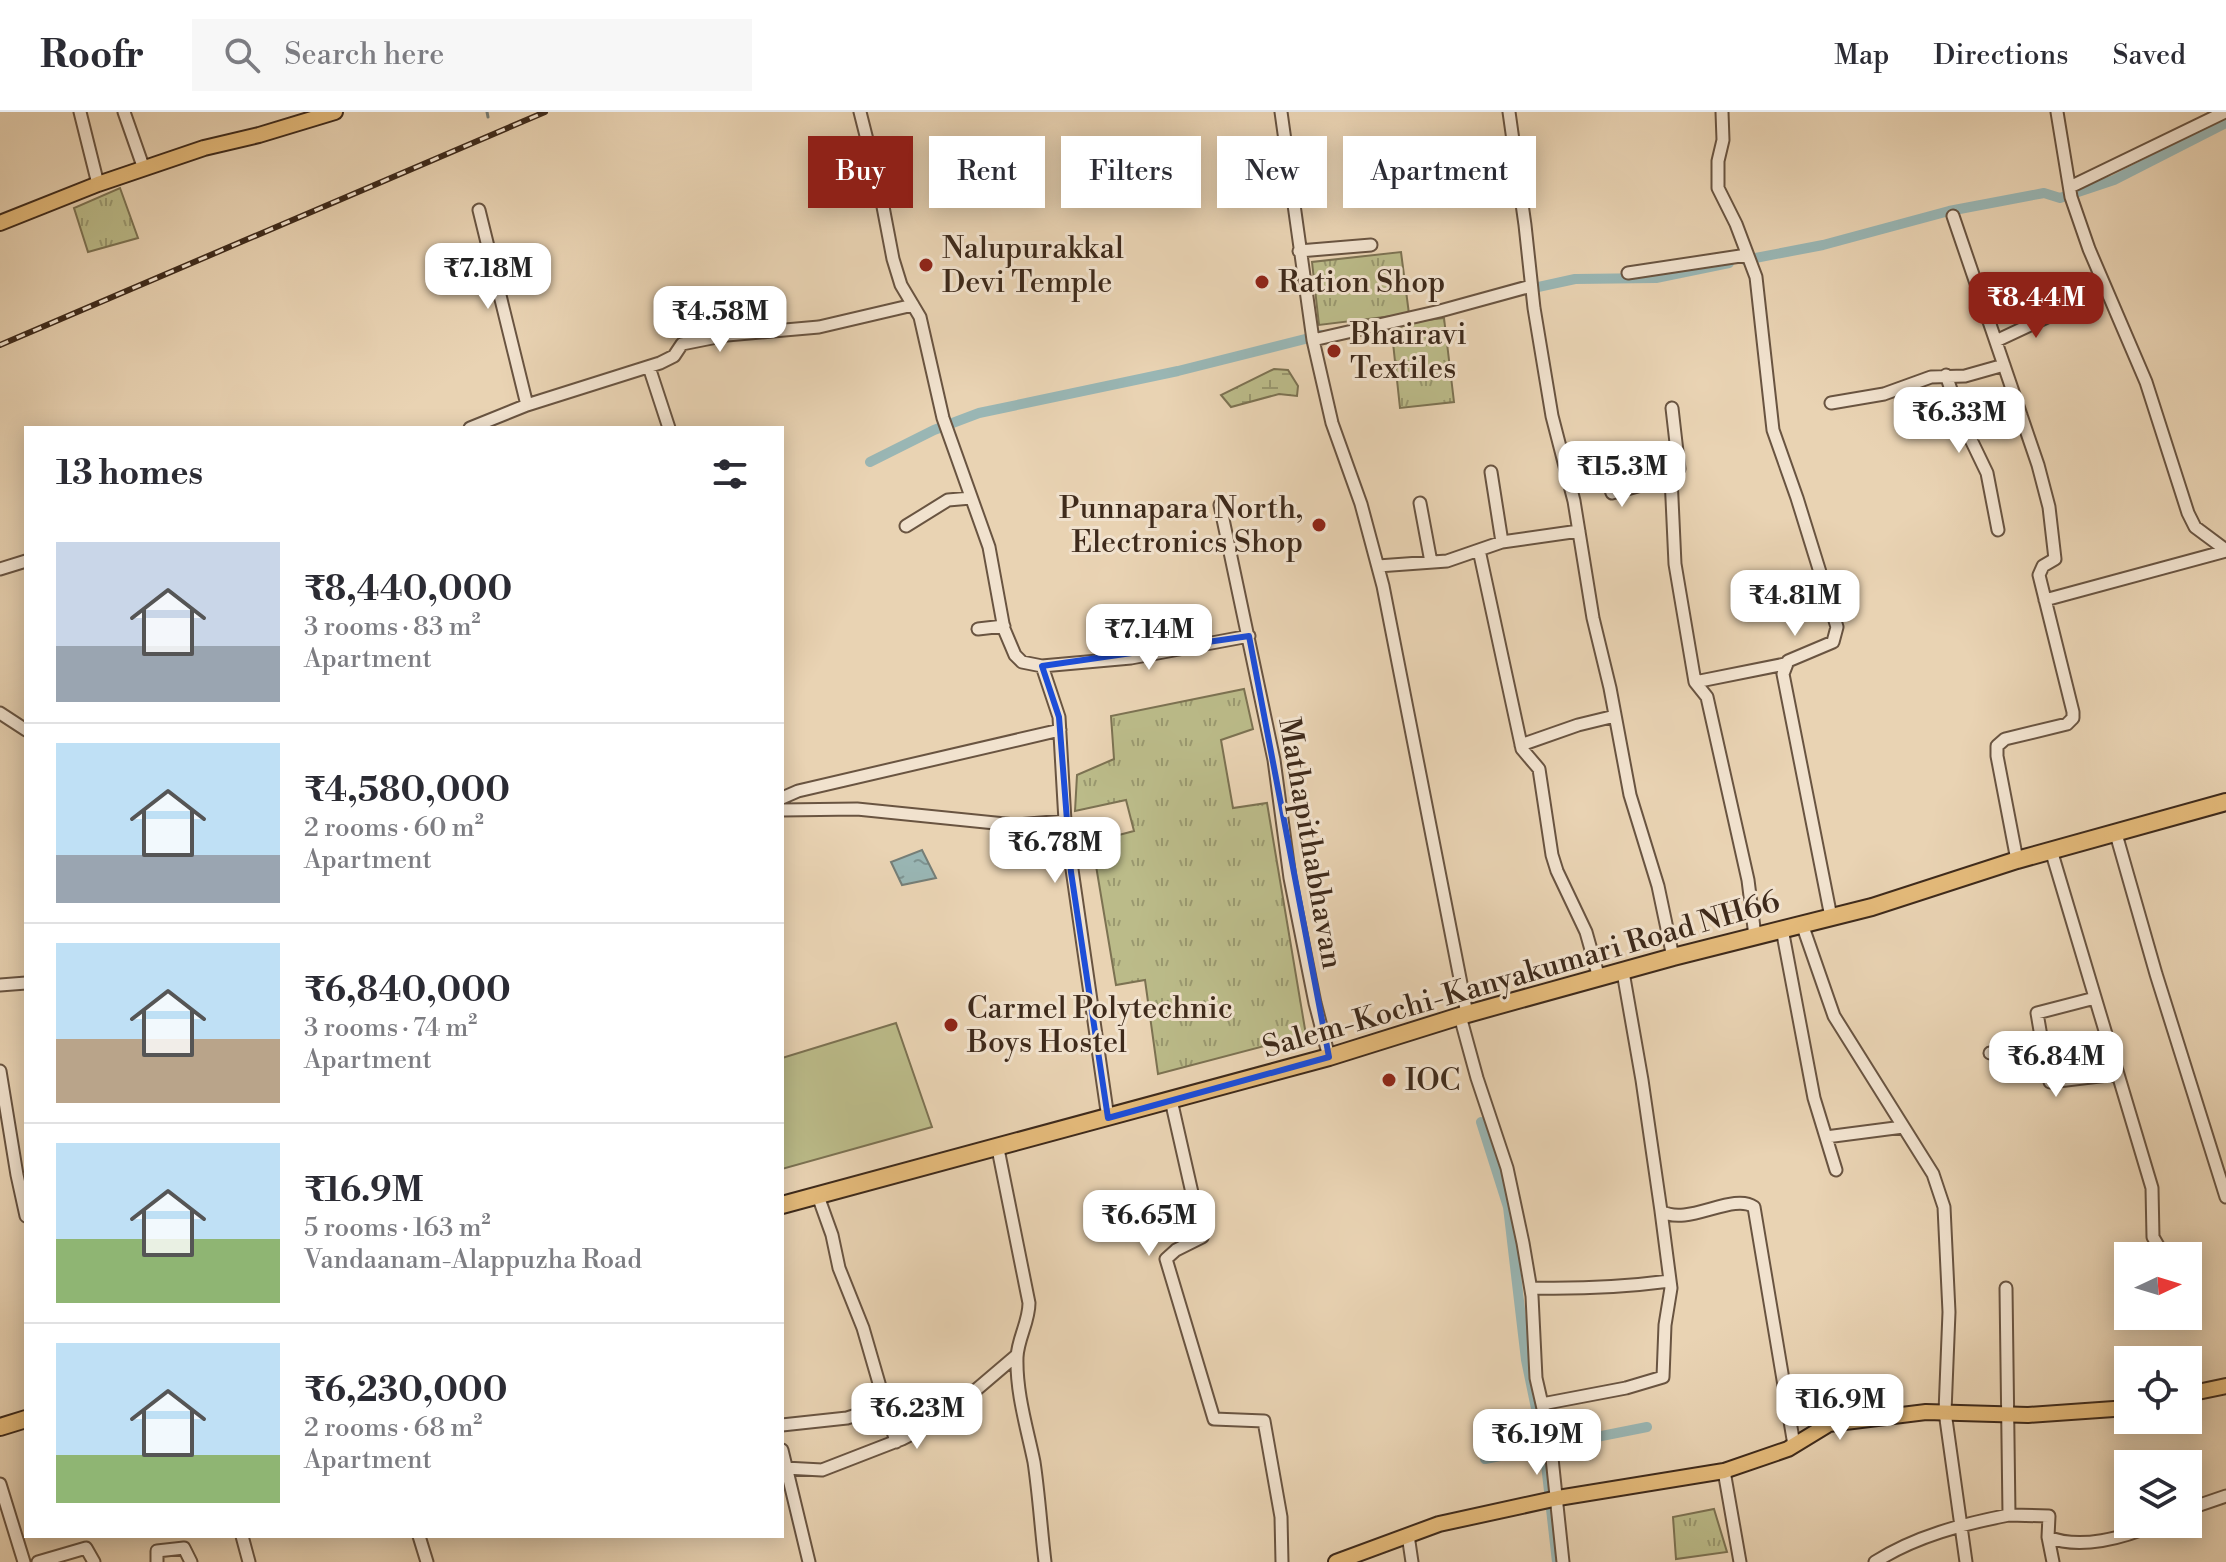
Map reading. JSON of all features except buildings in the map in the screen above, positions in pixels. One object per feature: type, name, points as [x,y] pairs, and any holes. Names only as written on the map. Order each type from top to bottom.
[{"type":"highway","name":"Salem-Kochi-Kanyakumari Road NH66","points":[[784,1204],[1329,1057],[1464,1015],[1673,957],[1831,917],[2051,850],[2226,802]]},
{"type":"highway","points":[[0,1427],[24,1420]]},
{"type":"main road","points":[[0,223],[98,184],[204,148],[308,116],[335,112]]},
{"type":"main road","points":[[2202,1391],[2226,1386]]},
{"type":"main road","points":[[1336,1562],[1439,1524],[1553,1499],[1724,1471],[1758,1461],[1794,1445],[1829,1424],[1926,1412],[2007,1414],[2114,1409]]},
{"type":"street","points":[[80,112],[98,184]]},
{"type":"street","points":[[124,112],[144,169]]},
{"type":"street","points":[[860,112],[893,259],[901,285],[920,317],[943,418],[989,547],[1004,626],[1015,655],[1022,662],[1042,666],[1131,658],[1249,636]]},
{"type":"street","points":[[1281,112],[1312,336],[1332,423],[1361,504],[1378,566],[1477,1078],[1507,1168],[1531,1288],[1536,1378],[1550,1445],[1553,1499],[1563,1562]]},
{"type":"street","points":[[1509,112],[1552,416],[1570,484],[1593,618],[1630,795],[1658,886],[1673,957]]},
{"type":"street","points":[[1695,682],[1785,664],[1796,656],[1833,642],[1837,627],[1773,430],[1760,301],[1749,260],[1718,188],[1718,161],[1723,140],[1722,112]]},
{"type":"street","points":[[2057,112],[2089,249],[2146,382],[2188,513],[2195,527],[2226,551]]},
{"type":"street","points":[[2072,183],[2225,112]]},
{"type":"street","points":[[479,210],[527,405]]},
{"type":"street","points":[[1954,219],[2045,493],[2056,555],[2040,569],[2073,718],[2067,724],[2005,739],[1997,746],[2017,860]]},
{"type":"street","points":[[1299,251],[1371,245]]},
{"type":"street","points":[[1628,273],[1749,260]]},
{"type":"street","points":[[1312,336],[1440,311],[1532,288]]},
{"type":"street","points":[[475,426],[527,405],[649,367],[674,356],[682,344],[727,335],[819,327],[913,305]]},
{"type":"street","points":[[1996,341],[2062,310]]},
{"type":"street","points":[[1831,403],[1884,394],[1918,380],[1946,375],[1965,376],[2004,365]]},
{"type":"street","points":[[649,367],[668,426]]},
{"type":"street","points":[[1946,375],[1987,473],[1998,530]]},
{"type":"street","points":[[1570,484],[1606,476],[1612,493],[1671,477],[1679,469],[1672,408]]},
{"type":"street","points":[[1969,435],[2021,415]]},
{"type":"street","points":[[1491,472],[1502,542]]},
{"type":"street","points":[[1671,477],[1675,564],[1695,682],[1707,697],[1718,740],[1748,880],[1755,936]]},
{"type":"street","points":[[906,526],[948,500],[971,498]]},
{"type":"street","points":[[1420,503],[1431,562]]},
{"type":"street","name":"Mathapithabhavan","points":[[1220,505],[1274,760],[1290,878],[1329,1057]]},
{"type":"street","points":[[1378,566],[1447,561],[1502,542],[1579,531]]},
{"type":"street","points":[[1479,550],[1522,749],[1539,769],[1554,863],[1586,932],[1599,978]]},
{"type":"street","points":[[2045,600],[2226,551]]},
{"type":"street","points":[[0,569],[24,562]]},
{"type":"street","points":[[978,629],[1004,626]]},
{"type":"street","points":[[1785,664],[1785,690],[1799,745],[1831,917]]},
{"type":"street","points":[[1042,666],[1059,717],[1065,821],[1108,1118]]},
{"type":"street","points":[[0,713],[24,729]]},
{"type":"street","points":[[1521,745],[1615,716]]},
{"type":"street","points":[[784,797],[798,791],[1060,730]]},
{"type":"street","points":[[784,810],[857,809],[1015,825],[1065,821]]},
{"type":"street","points":[[2116,834],[2226,1197]]},
{"type":"street","points":[[2051,850],[2152,1188],[2153,1237],[2156,1242]]},
{"type":"street","points":[[1802,924],[1834,1016],[1933,1174],[1944,1207],[1949,1312],[1945,1412],[1966,1562]]},
{"type":"street","points":[[1782,929],[1814,1098],[1836,1170]]},
{"type":"street","points":[[1542,1404],[1626,1388],[1663,1377],[1670,1281],[1647,1108],[1623,972]]},
{"type":"street","points":[[0,985],[24,983]]},
{"type":"street","points":[[2095,998],[2037,1013],[2050,1082],[2116,1074]]},
{"type":"street","points":[[1990,1053],[2043,1048]]},
{"type":"street","points":[[0,1071],[24,1207]]},
{"type":"street","points":[[1171,1100],[1202,1237],[1176,1250],[1166,1259],[1214,1419],[1264,1421],[1281,1517],[1282,1562]]},
{"type":"street","points":[[1826,1137],[1903,1127]]},
{"type":"street","points":[[998,1149],[1029,1303],[1029,1316],[1017,1355],[1019,1393],[1034,1465],[1045,1562]]},
{"type":"street","points":[[818,1196],[832,1235],[839,1268],[863,1328],[896,1442]]},
{"type":"street","points":[[1661,1211],[1669,1216],[1745,1203],[1754,1207],[1794,1445]]},
{"type":"street","points":[[1531,1288],[1592,1289],[1670,1281]]},
{"type":"street","points":[[2006,1288],[2009,1515]]},
{"type":"street","points":[[785,1468],[822,1470],[896,1442],[943,1418],[1017,1355]]},
{"type":"street","points":[[784,1425],[847,1418],[885,1406]]},
{"type":"street","points":[[784,1462],[809,1562]]},
{"type":"street","points":[[1724,1471],[1740,1562]]},
{"type":"street","points":[[0,1484],[24,1562]]},
{"type":"street","points":[[2202,1504],[2226,1496]]},
{"type":"street","points":[[1875,1562],[1899,1549],[1961,1525],[2009,1515],[2049,1516],[2048,1537],[2053,1562]]},
{"type":"street","points":[[1408,1535],[1412,1562]]},
{"type":"street","points":[[2048,1537],[2064,1544],[2114,1538]]},
{"type":"street","points":[[243,1538],[249,1562]]},
{"type":"street","points":[[420,1538],[427,1562]]},
{"type":"street","points":[[38,1562],[86,1548],[94,1562]]},
{"type":"street","points":[[157,1562],[157,1551],[184,1548],[191,1562]]},
{"type":"highlighted area","points":[[1249,636],[1329,1057],[1108,1118],[1071,872],[1059,717],[1042,666]]},
{"type":"green space","points":[[120,188],[138,238],[88,252],[74,208]]},
{"type":"green space","points":[[1401,252],[1409,314],[1319,325],[1312,262]]},
{"type":"green space","points":[[1444,318],[1454,402],[1400,408],[1391,324]]},
{"type":"green space","points":[[1274,369],[1288,370],[1298,386],[1297,396],[1279,394],[1231,407],[1221,395]]},
{"type":"green space","points":[[1244,689],[1253,729],[1221,740],[1233,808],[1267,803],[1306,1035],[1158,1074],[1145,980],[1116,985],[1092,842],[1134,831],[1126,800],[1075,811],[1077,775],[1114,759],[1111,716]]},
{"type":"green space","points":[[896,1023],[932,1127],[784,1168],[784,1057]]},
{"type":"green space","points":[[1146,1195],[1158,1224],[1123,1232],[1115,1208]]},
{"type":"green space","points":[[1714,1509],[1727,1552],[1676,1559],[1673,1517]]},
{"type":"water","points":[[922,850],[936,878],[902,885],[891,862]]},
{"type":"waterway","points":[[487,112],[488,117]]},
{"type":"waterway","points":[[1745,260],[1823,245],[1949,211],[2044,193],[2060,198],[2114,180],[2226,123]]},
{"type":"waterway","points":[[1524,290],[1575,279],[1656,278],[1729,263]]},
{"type":"waterway","points":[[870,462],[934,430],[979,413],[1178,371],[1321,335]]},
{"type":"waterway","points":[[1481,1122],[1508,1207],[1526,1360],[1544,1447],[1557,1562]]},
{"type":"waterway","points":[[1485,1459],[1647,1427]]},
{"type":"railway","points":[[0,345],[545,112]]},
{"type":"place","name":"Nalupurakkal Devi Temple","points":[[926,265]]},
{"type":"place","name":"Ration Shop","points":[[1262,282]]},
{"type":"place","name":"Bhairavi Textiles","points":[[1334,351]]},
{"type":"place","name":"Punnapara North, Electronics Shop","points":[[1319,525]]},
{"type":"place","name":"Carmel Polytechnic Boys Hostel","points":[[951,1025]]},
{"type":"place","name":"IOC","points":[[1389,1080]]}]
